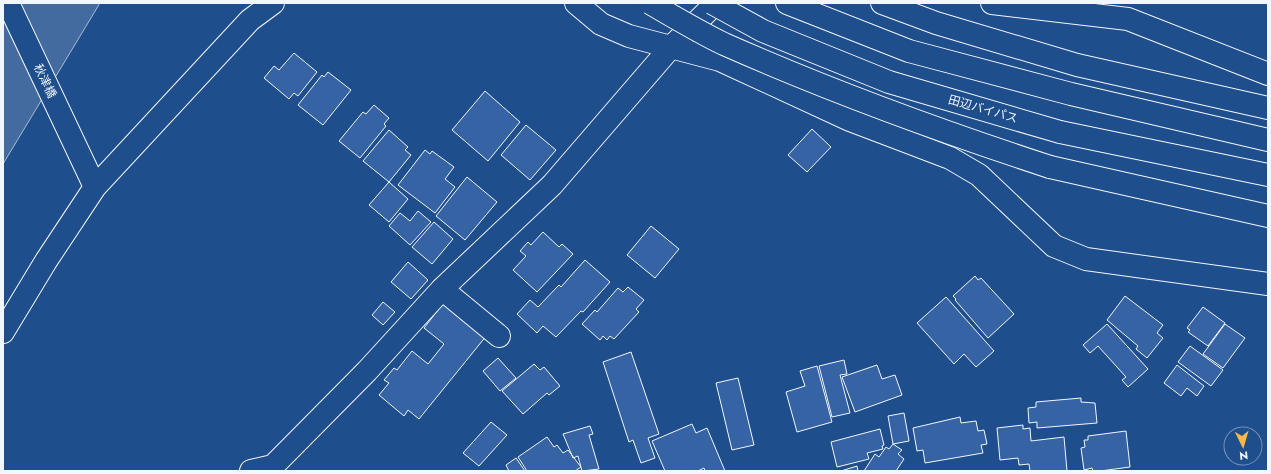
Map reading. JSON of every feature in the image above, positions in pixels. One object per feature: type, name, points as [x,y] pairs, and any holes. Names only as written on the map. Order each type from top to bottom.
[{"type":"main road","name":"秋津橋","points":[[8,3],[95,187]]},
{"type":"main road","points":[[3,332],[46,261],[95,187],[250,20],[273,3]]},
{"type":"main road","points":[[576,3],[601,24],[629,36],[720,60],[850,120],[950,158],[979,175],[1054,246],[1086,259],[1268,284]]},
{"type":"main road","points":[[650,3],[723,43],[797,74],[961,137],[1050,167],[1268,216]]},
{"type":"main road","name":"田辺バイパス","points":[[712,3],[763,31],[889,82],[1060,132],[1268,175]]},
{"type":"main road","points":[[252,471],[273,466],[367,371],[442,289],[552,185],[671,47],[716,3]]},
{"type":"main road","points":[[787,3],[908,51],[1071,94],[1268,140]]},
{"type":"main road","points":[[882,3],[936,23],[1077,65],[1268,108]]},
{"type":"main road","points":[[992,3],[1128,19],[1268,74]]},
{"type":"main road","points":[[442,289],[499,336]]},
{"type":"water","points":[[3,3],[100,3],[3,164]]},
{"type":"building","points":[[294,53],[317,72],[298,96],[294,93],[289,99],[264,78],[274,66],[279,70]]},
{"type":"building","points":[[328,72],[351,90],[323,125],[298,105],[322,75],[324,77]]},
{"type":"building","points":[[485,91],[520,122],[488,161],[452,130]]},
{"type":"building","points":[[374,105],[389,118],[384,124],[386,126],[360,158],[339,141],[363,112],[366,114]]},
{"type":"building","points":[[526,125],[556,150],[530,180],[501,155]]},
{"type":"building","points":[[812,129],[831,147],[807,172],[788,155]]},
{"type":"building","points":[[389,130],[408,147],[405,150],[411,155],[389,182],[363,161]]},
{"type":"building","points":[[425,150],[430,154],[432,151],[454,167],[445,179],[455,187],[435,213],[398,185]]},
{"type":"building","points":[[467,177],[497,202],[465,240],[436,216]]},
{"type":"building","points":[[389,182],[408,199],[389,222],[369,205]]},
{"type":"building","points":[[418,211],[431,222],[410,245],[389,226],[400,213],[410,221]]},
{"type":"building","points":[[434,222],[453,239],[432,264],[412,247]]},
{"type":"building","points":[[651,226],[679,249],[655,278],[627,255]]},
{"type":"building","points":[[543,232],[559,247],[562,244],[573,254],[537,292],[513,270],[526,256],[520,251],[528,242],[531,245]]},
{"type":"building","points":[[585,260],[610,282],[583,312],[581,311],[556,337],[543,326],[537,333],[517,314],[530,300],[538,307],[559,285],[561,287]]},
{"type":"building","points":[[408,262],[428,280],[411,299],[391,282]]},
{"type":"building","points":[[975,276],[978,280],[981,278],[1014,314],[988,338],[953,296]]},
{"type":"building","points":[[628,287],[644,300],[636,309],[639,312],[614,339],[610,336],[607,340],[603,336],[600,340],[582,324],[595,310],[597,312],[618,288],[623,292]]},
{"type":"building","points":[[1125,296],[1163,325],[1157,333],[1163,338],[1147,358],[1136,349],[1138,346],[1107,320]]},
{"type":"building","points":[[946,297],[994,351],[976,367],[964,354],[954,364],[917,323]]},
{"type":"building","points":[[445,301],[487,335],[419,419],[408,410],[404,416],[379,395],[389,383],[384,380],[394,368],[397,370],[412,351],[428,364],[444,344],[424,328]]},
{"type":"building","points":[[383,302],[395,312],[383,325],[372,315]]},
{"type":"building","points":[[1203,307],[1225,323],[1208,346],[1188,332],[1190,330],[1187,328]]},
{"type":"building","points":[[1107,324],[1148,369],[1128,387],[1122,380],[1126,377],[1098,346],[1090,353],[1083,345]]},
{"type":"building","points":[[1225,324],[1245,338],[1223,368],[1203,354]]},
{"type":"building","points":[[1190,346],[1223,370],[1211,386],[1178,362]]},
{"type":"building","points":[[631,352],[659,434],[648,438],[655,458],[641,463],[633,440],[629,442],[603,362]]},
{"type":"building","points":[[498,358],[516,378],[500,391],[483,371]]},
{"type":"building","points":[[844,360],[847,374],[840,375],[850,413],[832,417],[819,366]]},
{"type":"building","points":[[534,364],[540,370],[544,367],[560,386],[549,395],[547,393],[523,414],[502,391]]},
{"type":"building","points":[[877,365],[882,379],[895,375],[902,395],[855,412],[842,377]]},
{"type":"building","points":[[1177,365],[1204,386],[1197,396],[1187,388],[1181,396],[1164,383]]},
{"type":"building","points":[[817,366],[832,422],[797,432],[786,392],[805,386],[800,371]]},
{"type":"building","points":[[738,378],[754,445],[732,450],[716,383]]},
{"type":"building","points":[[1081,398],[1081,402],[1095,403],[1097,423],[1037,428],[1037,422],[1029,423],[1028,408],[1036,407],[1036,402]]},
{"type":"building","points":[[904,413],[909,441],[893,444],[888,416]]},
{"type":"building","points":[[960,417],[961,423],[976,421],[978,431],[984,430],[987,444],[981,445],[983,453],[925,463],[923,450],[917,451],[913,428]]},
{"type":"building","points":[[491,422],[507,435],[479,466],[463,453]]},
{"type":"building","points":[[692,424],[696,433],[707,428],[725,471],[705,471],[704,468],[698,471],[665,471],[652,441]]},
{"type":"building","points":[[1023,425],[1023,429],[1030,428],[1031,441],[1064,437],[1067,471],[1030,471],[1029,464],[1019,465],[1018,458],[1000,460],[997,428]]},
{"type":"building","points":[[590,426],[593,434],[589,435],[599,469],[582,471],[578,456],[573,458],[563,434]]},
{"type":"building","points":[[880,429],[884,445],[882,446],[883,449],[867,453],[869,459],[837,467],[831,442]]},
{"type":"building","points":[[1126,431],[1130,467],[1100,471],[1093,471],[1092,468],[1084,470],[1081,448],[1085,447],[1084,440],[1088,440],[1088,436]]},
{"type":"building","points":[[547,437],[554,447],[557,445],[563,453],[568,450],[581,467],[575,471],[527,471],[518,457]]},
{"type":"building","points":[[893,444],[902,450],[898,454],[904,459],[896,471],[864,471],[875,454],[879,457],[886,447],[889,449]]},
{"type":"building","points":[[516,458],[525,471],[509,471],[506,465]]},
{"type":"building","points":[[857,466],[858,471],[841,471]]}]
